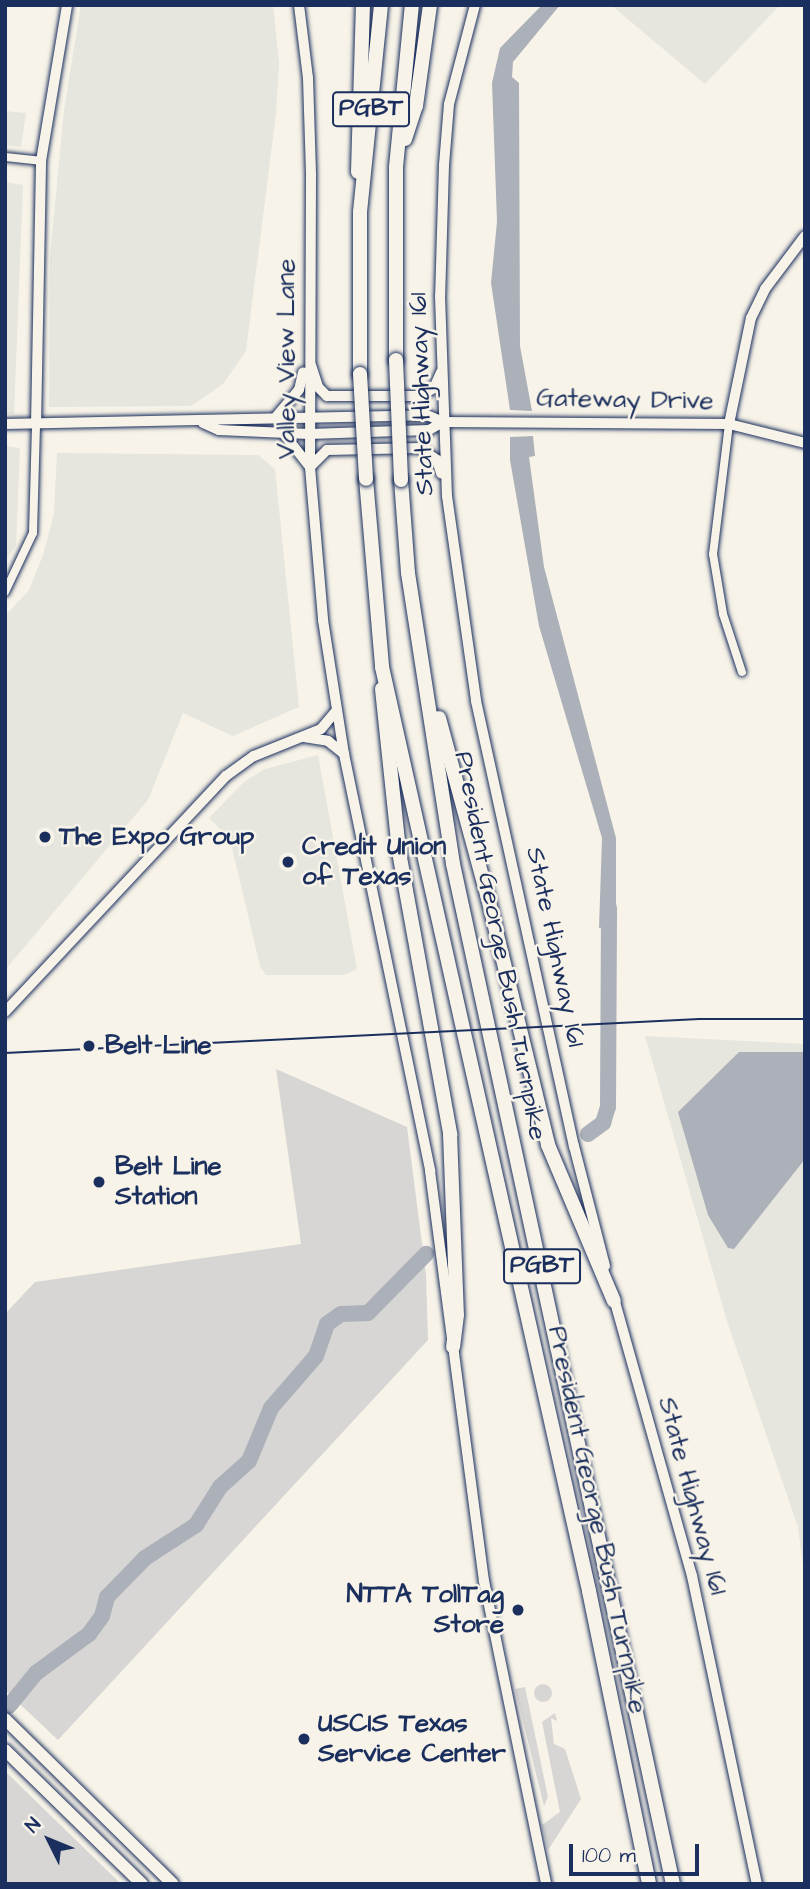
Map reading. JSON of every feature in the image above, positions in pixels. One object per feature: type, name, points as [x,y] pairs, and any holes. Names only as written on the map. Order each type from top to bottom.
[{"type":"highway","points":[[360,212],[356,141],[363,5]]},
{"type":"highway","name":"President George Bush Turnpike","points":[[381,5],[360,212],[360,374],[382,667],[589,1591],[649,1884]]},
{"type":"highway","name":"President George Bush Turnpike","points":[[412,5],[396,167],[396,360],[401,480],[419,648],[453,864],[673,1884]]},
{"type":"highway","points":[[396,167],[416,106],[430,5]]},
{"type":"highway","points":[[419,648],[488,898],[535,1103],[560,1182],[614,1301]]},
{"type":"highway","points":[[382,667],[381,719],[400,852],[450,1134],[457,1315],[453,1346]]},
{"type":"main road","points":[[36,425],[41,161],[66,5]]},
{"type":"main road","name":"Valley View Lane","points":[[299,5],[308,78],[311,161],[307,352],[310,467],[316,565],[336,711]]},
{"type":"main road","name":"State Highway 161","points":[[475,5],[454,79],[445,153],[442,370],[447,496],[477,701],[573,1146],[692,1576],[757,1884]]},
{"type":"main road","points":[[729,424],[751,318],[782,261],[805,236]]},
{"type":"main road","points":[[307,352],[318,387],[327,396],[419,396],[434,388],[442,370]]},
{"type":"main road","points":[[276,417],[299,390],[307,352]]},
{"type":"main road","name":"Gateway Drive","points":[[5,424],[203,423],[276,417],[427,415],[443,422],[729,424],[805,443]]},
{"type":"main road","name":"Gateway Drive","points":[[203,423],[219,430],[309,434],[429,430],[443,422]]},
{"type":"main road","points":[[285,434],[310,467],[327,450],[420,448],[437,460],[447,496]]},
{"type":"main road","points":[[6,1010],[226,776],[254,756],[304,737],[326,724],[336,711]]},
{"type":"main road","points":[[336,711],[430,1171],[484,1581],[546,1884]]},
{"type":"main road","points":[[304,737],[328,741],[344,754]]},
{"type":"main road","points":[[5,1719],[173,1884]]},
{"type":"main road","points":[[5,1750],[142,1884]]},
{"type":"street","points":[[5,157],[41,161]]},
{"type":"street","points":[[729,424],[713,554],[723,614],[742,672]]},
{"type":"street","points":[[5,592],[33,533],[36,425]]},
{"type":"shaded area","points":[[81,5],[273,5],[279,63],[276,113],[246,351],[223,384],[191,406],[49,407],[50,257],[64,110]]},
{"type":"shaded area","points":[[542,5],[560,5],[513,62],[512,77],[519,83],[520,346],[532,411],[510,410],[491,283],[497,222],[492,83],[500,48]]},
{"type":"shaded area","points":[[611,5],[780,5],[705,84]]},
{"type":"shaded area","points":[[5,111],[26,113],[21,147],[5,145]]},
{"type":"shaded area","points":[[5,182],[23,185],[14,414],[5,414]]},
{"type":"shaded area","points":[[533,436],[535,456],[529,457],[544,567],[616,838],[616,925],[599,928],[602,838],[539,626],[510,460],[510,437]]},
{"type":"shaded area","points":[[5,446],[20,448],[16,545],[5,562]]},
{"type":"shaded area","points":[[57,453],[258,455],[275,469],[299,707],[233,736],[183,713],[148,800],[5,970],[5,616],[29,590],[43,555],[54,514]]},
{"type":"shaded area","points":[[318,755],[357,969],[344,975],[266,975],[260,966],[230,839],[209,818],[245,781],[265,769]]},
{"type":"shaded area","points":[[645,1036],[805,1044],[805,1582],[798,1527],[727,1321]]},
{"type":"shaded area","points":[[739,1052],[805,1052],[805,1159],[734,1249],[728,1248],[708,1215],[678,1112]]},
{"type":"shaded area","points":[[276,1069],[407,1127],[426,1275],[428,1340],[58,1740],[5,1690],[5,1314],[35,1282],[301,1244]]},
{"type":"shaded area","points":[[539,1684],[547,1684],[552,1693],[550,1700],[539,1702],[534,1697],[534,1689]]},
{"type":"shaded area","points":[[525,1687],[548,1797],[544,1806],[515,1689]]},
{"type":"shaded area","points":[[555,1713],[557,1721],[551,1718],[554,1744],[565,1749],[581,1799],[548,1850],[542,1825],[560,1812],[542,1722]]},
{"type":"shaded area","points":[[5,1771],[121,1884],[5,1884]]},
{"type":"waterway","points":[[588,1134],[603,1123],[608,1107],[609,908]]},
{"type":"waterway","points":[[9,1706],[36,1673],[89,1634],[102,1616],[107,1597],[145,1558],[196,1525],[220,1487],[249,1461],[271,1408],[316,1356],[327,1324],[341,1314],[368,1313],[426,1254]]},
{"type":"tram line","points":[[5,1053],[699,1019],[805,1019]]},
{"type":"place","name":"The Expo Group","points":[[45,837]]},
{"type":"place","name":"Credit Union of Texas","points":[[288,862]]},
{"type":"place","name":"Belt Line","points":[[89,1046]]},
{"type":"place","name":"Belt Line Station","points":[[99,1182]]},
{"type":"place","name":"NTTA TollTag Store","points":[[518,1610]]},
{"type":"place","name":"USCIS Texas Service Center","points":[[304,1739]]}]
